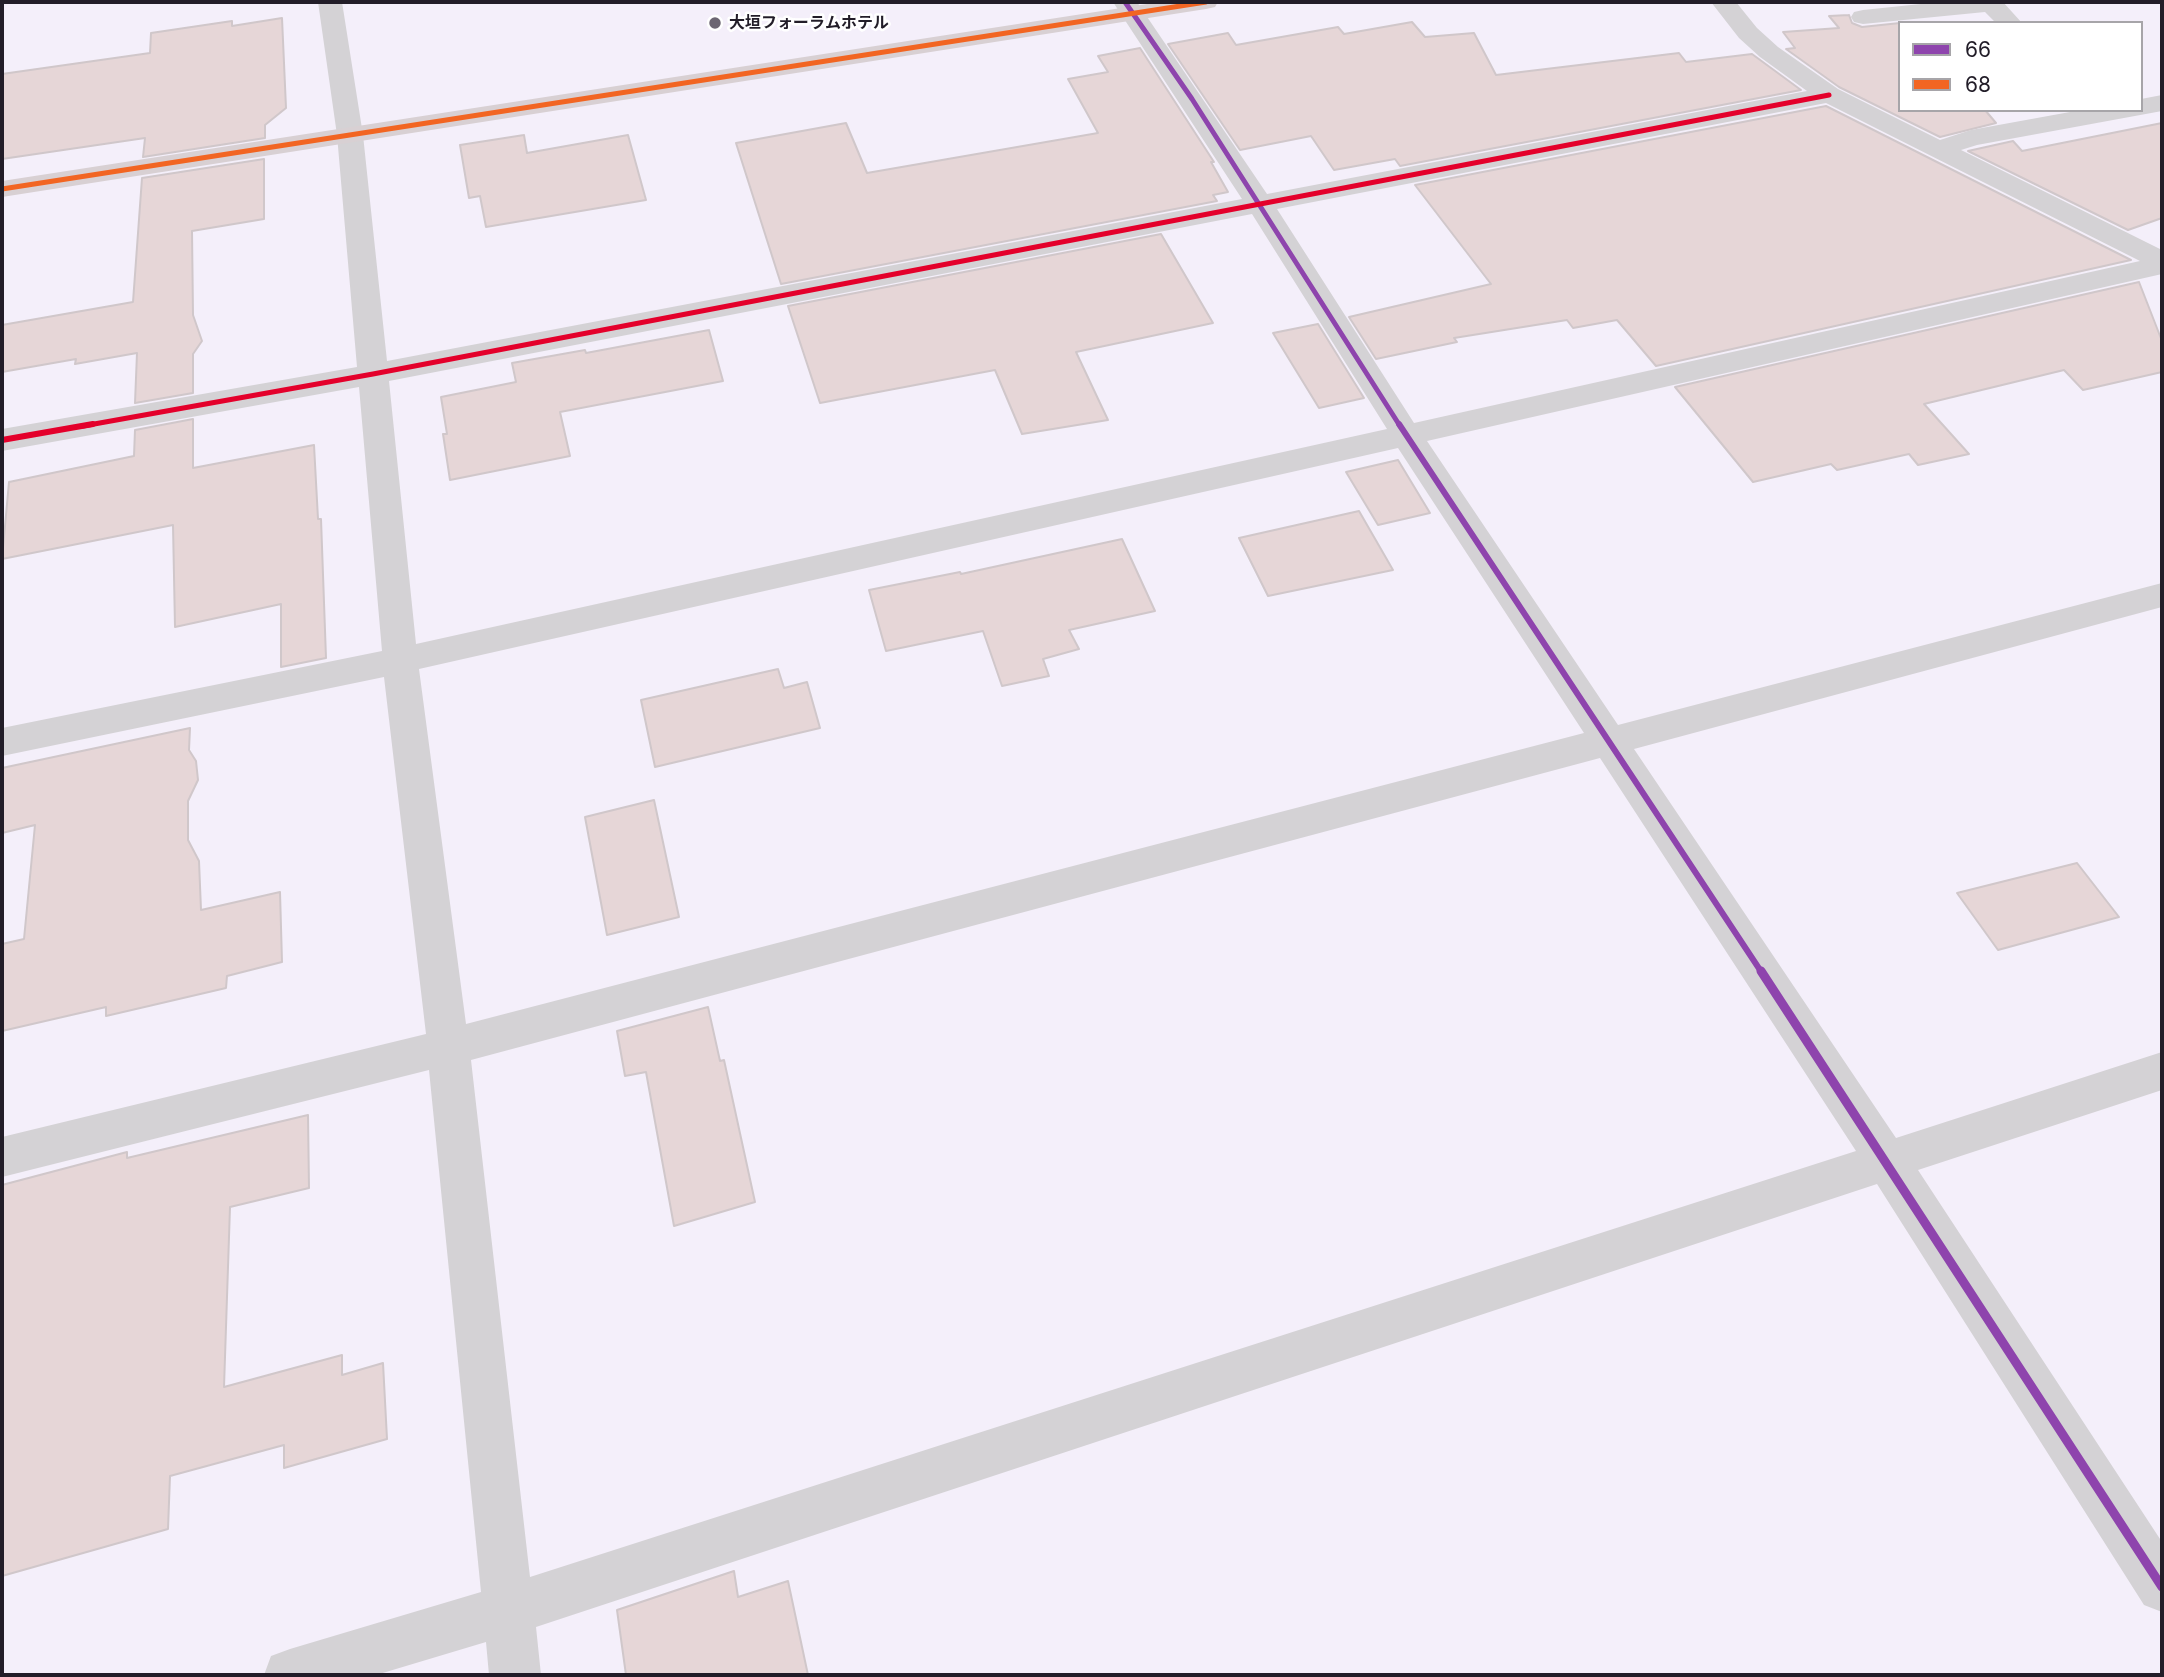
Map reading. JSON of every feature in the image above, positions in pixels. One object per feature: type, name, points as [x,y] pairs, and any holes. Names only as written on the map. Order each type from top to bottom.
[{"type":"main road","points":[[2,189],[350,135],[1129,7],[1206,2]]},
{"type":"street","points":[[330,2],[350,135],[400,659],[448,1046],[515,1675]]},
{"type":"street","points":[[1723,2],[1748,33],[1769,52],[1829,95],[2162,263]]},
{"type":"street","points":[[1863,17],[1990,3],[2008,21]]},
{"type":"street","points":[[1129,7],[1200,111],[1407,436],[1887,1161],[2162,1587]]},
{"type":"street","points":[[2,440],[373,374],[1829,95]]},
{"type":"street","points":[[2143,107],[2162,103]]},
{"type":"street","points":[[1937,150],[1972,138],[2111,112]]},
{"type":"street","points":[[2,742],[516,636],[2162,263]]},
{"type":"street","points":[[2,1157],[552,1022],[2162,595]]},
{"type":"street","points":[[290,1675],[508,1610],[2162,1071]]},
{"type":"building","points":[[1849,15],[1852,23],[1862,27],[1898,23],[1898,112],[1987,112],[1996,123],[1940,137],[1839,87],[1786,49],[1795,48],[1783,32],[1839,28],[1829,16]]},
{"type":"building","points":[[282,18],[286,108],[265,125],[265,138],[143,157],[145,138],[2,159],[2,74],[150,53],[151,33],[232,21],[232,26]]},
{"type":"building","points":[[1412,22],[1425,37],[1474,33],[1496,75],[1679,53],[1686,62],[1752,54],[1801,90],[1400,166],[1395,159],[1334,170],[1311,136],[1240,150],[1168,44],[1228,33],[1236,45],[1338,27],[1344,34]]},
{"type":"building","points":[[1140,48],[1214,162],[1211,162],[1228,192],[1213,195],[1217,201],[781,284],[736,143],[846,123],[867,173],[1098,133],[1068,79],[1108,72],[1098,56]]},
{"type":"building","points":[[1826,106],[2131,260],[1656,366],[1617,320],[1573,328],[1567,320],[1454,338],[1457,342],[1376,359],[1349,317],[1491,284],[1415,185]]},
{"type":"building","points":[[2162,123],[2162,218],[2128,230],[1968,151],[2013,141],[2022,151]]},
{"type":"building","points":[[524,135],[527,153],[628,135],[646,200],[486,227],[480,196],[469,198],[460,145]]},
{"type":"building","points":[[264,159],[264,219],[192,231],[193,315],[202,341],[193,354],[193,393],[135,403],[137,353],[75,364],[76,359],[2,372],[2,325],[133,302],[142,178]]},
{"type":"building","points":[[1161,234],[1213,323],[1076,352],[1108,420],[1022,434],[995,370],[820,403],[788,306]]},
{"type":"building","points":[[2139,282],[2162,341],[2162,372],[2083,390],[2064,370],[1924,404],[1969,454],[1918,465],[1909,454],[1837,470],[1831,464],[1753,482],[1675,387]]},
{"type":"building","points":[[1318,324],[1364,398],[1319,408],[1273,333]]},
{"type":"building","points":[[709,330],[723,381],[560,412],[570,456],[450,480],[441,397],[516,382],[512,363],[585,350],[586,353]]},
{"type":"building","points":[[193,419],[193,468],[314,445],[318,519],[321,519],[326,658],[281,667],[281,604],[175,627],[173,525],[2,559],[9,482],[134,456],[135,430]]},
{"type":"building","points":[[1398,460],[1430,513],[1378,525],[1346,472]]},
{"type":"building","points":[[1359,511],[1393,570],[1268,596],[1239,538]]},
{"type":"building","points":[[1122,539],[1155,611],[1069,630],[1079,649],[1043,659],[1049,676],[1002,686],[983,631],[886,651],[869,590],[960,572],[961,574]]},
{"type":"building","points":[[778,669],[784,688],[807,682],[820,728],[655,767],[641,700]]},
{"type":"building","points":[[190,728],[189,750],[196,761],[198,780],[188,801],[188,840],[199,861],[201,910],[280,892],[282,962],[227,976],[226,988],[106,1016],[106,1007],[2,1031],[2,944],[24,939],[35,825],[2,833],[2,768]]},
{"type":"building","points":[[654,800],[679,917],[607,935],[585,817]]},
{"type":"building","points":[[2077,863],[2119,917],[1998,950],[1957,893]]},
{"type":"building","points":[[708,1007],[720,1061],[724,1060],[755,1202],[674,1226],[646,1072],[625,1076],[617,1031]]},
{"type":"building","points":[[308,1115],[309,1188],[230,1207],[224,1387],[342,1355],[342,1375],[383,1363],[387,1439],[284,1468],[284,1445],[170,1476],[168,1529],[2,1576],[2,1185],[127,1152],[127,1158]]},
{"type":"building","points":[[734,1571],[738,1597],[788,1581],[808,1675],[626,1675],[617,1610]]},
{"type":"transit line","name":"66","points":[[1125,2],[1192,99],[1407,436],[1887,1161],[2162,1587]]},
{"type":"transit line","name":"68","points":[[2,189],[1206,2]]},
{"type":"transit line","points":[[2,440],[373,374],[1829,95]]},
{"type":"place","name":"大垣フォーラムホテル","points":[[715,23]]}]
